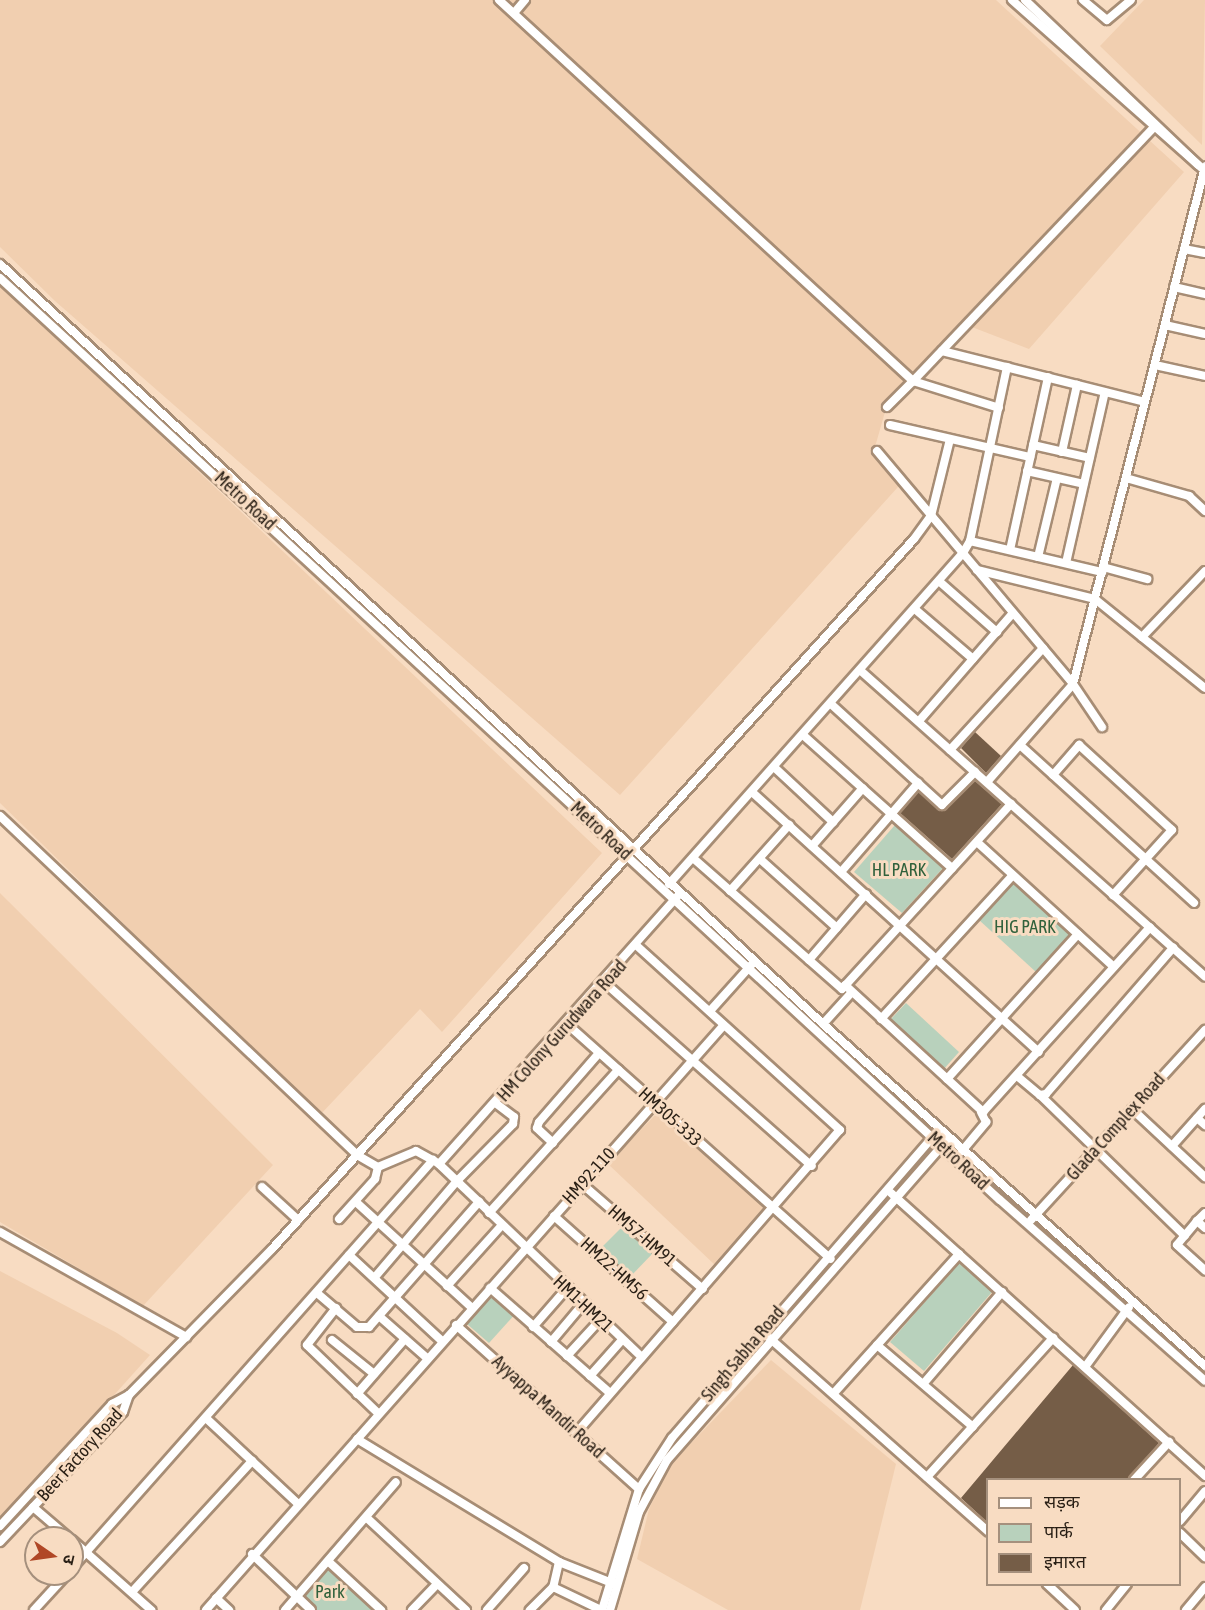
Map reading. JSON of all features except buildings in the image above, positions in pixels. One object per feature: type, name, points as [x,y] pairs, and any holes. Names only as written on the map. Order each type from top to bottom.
[{"type":"street","points":[[499,0],[913,381],[999,408]]},
{"type":"street","points":[[514,13],[525,0]]},
{"type":"street","points":[[1012,0],[1153,128],[1202,168]]},
{"type":"street","points":[[1024,0],[1202,168]]},
{"type":"street","points":[[1083,0],[1107,20],[1131,0]]},
{"type":"street","points":[[887,407],[1153,128]]},
{"type":"street","points":[[987,782],[1073,684],[1195,205],[1202,168]]},
{"type":"street","points":[[1195,205],[1205,207]]},
{"type":"street","points":[[1184,249],[1205,253]]},
{"type":"street","name":"Metro Road","points":[[0,264],[636,851],[669,884],[677,897]]},
{"type":"street","name":"Metro Road","points":[[0,278],[629,858],[823,1024],[1027,1225],[1205,1366]]},
{"type":"street","points":[[1174,287],[1205,294]]},
{"type":"street","points":[[1165,325],[1205,334]]},
{"type":"street","points":[[942,351],[1145,402]]},
{"type":"street","points":[[1155,365],[1205,376]]},
{"type":"street","points":[[669,884],[916,610],[963,554],[970,541],[1007,367]]},
{"type":"street","points":[[1010,550],[1048,377]]},
{"type":"street","points":[[1062,452],[1077,385]]},
{"type":"street","points":[[1066,563],[1105,392]]},
{"type":"street","points":[[890,425],[1030,457]]},
{"type":"street","points":[[129,1395],[298,1220],[636,851],[931,516],[950,439]]},
{"type":"street","points":[[1033,445],[1090,458]]},
{"type":"street","points":[[877,451],[1073,684],[1102,727]]},
{"type":"street","points":[[1027,471],[1084,484]]},
{"type":"street","points":[[1038,557],[1057,478]]},
{"type":"street","points":[[1126,478],[1189,496],[1205,511]]},
{"type":"street","points":[[970,541],[1148,579]]},
{"type":"street","points":[[976,569],[1095,599],[1205,688]]},
{"type":"street","points":[[1142,638],[1205,572]]},
{"type":"street","points":[[940,582],[997,632]]},
{"type":"street","points":[[916,610],[973,659]]},
{"type":"street","points":[[918,721],[1013,613]]},
{"type":"street","points":[[950,750],[1043,648]]},
{"type":"street","points":[[861,671],[1205,976]]},
{"type":"street","points":[[831,704],[945,806],[975,772]]},
{"type":"street","points":[[804,735],[952,868]]},
{"type":"street","points":[[1020,745],[1194,903]]},
{"type":"street","points":[[1053,775],[1076,747],[1084,747],[1170,826],[1170,833],[1113,895]]},
{"type":"street","points":[[774,767],[833,822]]},
{"type":"street","points":[[841,872],[918,783]]},
{"type":"street","points":[[812,846],[863,788]]},
{"type":"street","points":[[752,792],[1039,1052]]},
{"type":"street","points":[[823,1024],[900,925],[1011,804]]},
{"type":"street","points":[[0,816],[357,1155],[378,1167]]},
{"type":"street","points":[[730,891],[789,825]]},
{"type":"street","points":[[976,842],[1114,967]]},
{"type":"street","points":[[693,858],[842,990],[849,989]]},
{"type":"street","points":[[760,859],[837,928]]},
{"type":"street","points":[[881,1019],[1012,875]]},
{"type":"street","points":[[809,960],[866,894]]},
{"type":"street","name":"HM Colony Gurudwara Road","points":[[86,1553],[379,1222],[436,1162],[497,1104],[638,947],[677,897]]},
{"type":"street","points":[[981,1112],[1039,1052],[1150,927]]},
{"type":"street","points":[[947,1080],[1078,934]]},
{"type":"street","points":[[578,1431],[812,1166],[840,1128],[638,947]]},
{"type":"street","points":[[1040,1095],[1046,1094],[1173,948]]},
{"type":"street","points":[[710,1011],[753,964]]},
{"type":"street","name":"Metro Road","points":[[753,964],[936,1133]]},
{"type":"street","points":[[605,982],[812,1166]]},
{"type":"street","points":[[849,989],[981,1112],[986,1122],[962,1151]]},
{"type":"street","name":"HM305-333","points":[[567,1024],[835,1263]]},
{"type":"street","name":"HM92-110","points":[[206,1610],[297,1503],[357,1439],[724,1025]]},
{"type":"street","name":"Glada Complex Road","points":[[1027,1225],[1205,1030]]},
{"type":"street","points":[[552,1143],[537,1128],[539,1122],[599,1053]]},
{"type":"street","points":[[489,1213],[618,1070]]},
{"type":"street","points":[[1017,1076],[1040,1095],[1094,1151],[1185,1236]]},
{"type":"street","points":[[375,1277],[457,1181],[515,1122],[497,1104]]},
{"type":"street","points":[[1132,1109],[1205,1177]]},
{"type":"street","points":[[1172,1146],[1205,1109]]},
{"type":"street","points":[[1197,1118],[1205,1125]]},
{"type":"street","name":"Singh Sabha Road","points":[[610,1610],[652,1482],[678,1444],[828,1256],[936,1133]]},
{"type":"street","name":"Metro Road","points":[[945,1142],[962,1151],[1034,1217],[1130,1306],[1205,1381]]},
{"type":"street","name":"Singh Sabha Road","points":[[601,1610],[612,1583],[639,1489],[672,1438],[945,1142]]},
{"type":"street","points":[[339,1219],[375,1179],[378,1167],[407,1152],[436,1162]]},
{"type":"street","name":"HM1-HM21","points":[[436,1162],[566,1289],[642,1357]]},
{"type":"street","name":"HM57-HM91","points":[[582,1184],[703,1289]]},
{"type":"street","points":[[262,1187],[298,1220]]},
{"type":"street","points":[[886,1189],[1205,1476]]},
{"type":"street","points":[[356,1202],[472,1308]]},
{"type":"street","points":[[317,1293],[361,1328],[379,1316],[479,1202]]},
{"type":"street","points":[[1205,1213],[1177,1245],[1205,1270]]},
{"type":"street","name":"HM22-HM56","points":[[554,1216],[673,1322]]},
{"type":"street","points":[[1197,1221],[1205,1228]]},
{"type":"street","points":[[447,1286],[502,1226]]},
{"type":"street","points":[[0,1232],[186,1337]]},
{"type":"street","points":[[834,1393],[959,1254]]},
{"type":"street","points":[[349,1255],[442,1341]]},
{"type":"street","points":[[490,1288],[610,1393]]},
{"type":"street","points":[[533,1327],[566,1289]]},
{"type":"street","points":[[924,1383],[1002,1292]]},
{"type":"street","points":[[551,1342],[583,1304]]},
{"type":"street","points":[[1085,1367],[1130,1306]]},
{"type":"street","points":[[336,1308],[307,1345],[378,1413]]},
{"type":"street","points":[[379,1316],[427,1358]]},
{"type":"street","points":[[567,1356],[600,1320]]},
{"type":"street","name":"Ayyappa Mandir Road","points":[[456,1325],[578,1431],[639,1489]]},
{"type":"street","points":[[766,1335],[986,1530]]},
{"type":"street","points":[[927,1477],[1053,1338]]},
{"type":"street","points":[[357,1394],[405,1339]]},
{"type":"street","points":[[332,1340],[374,1374]]},
{"type":"street","points":[[590,1376],[622,1340]]},
{"type":"street","points":[[877,1345],[973,1427]]},
{"type":"street","name":"Beer Factory Road","points":[[0,1542],[123,1412],[129,1395]]},
{"type":"street","name":"Beer Factory Road","points":[[0,1526],[112,1404],[129,1395]]},
{"type":"street","points":[[207,1419],[297,1503]]},
{"type":"street","points":[[357,1439],[559,1562],[612,1583]]},
{"type":"street","points":[[1135,1478],[1168,1442]]},
{"type":"street","points":[[132,1592],[252,1461]]},
{"type":"street","points":[[285,1610],[396,1482]]},
{"type":"street","points":[[1181,1519],[1205,1491]]},
{"type":"street","points":[[33,1507],[56,1526]]},
{"type":"street","points":[[367,1518],[466,1610]]},
{"type":"street","points":[[1181,1535],[1204,1554]]},
{"type":"street","points":[[86,1553],[132,1592],[147,1609]]},
{"type":"street","points":[[252,1554],[311,1610]]},
{"type":"street","points":[[328,1562],[381,1610]]},
{"type":"street","points":[[530,1610],[553,1587],[559,1562]]},
{"type":"street","points":[[487,1610],[524,1568]]},
{"type":"street","points":[[412,1610],[437,1584]]},
{"type":"street","points":[[34,1610],[56,1586]]},
{"type":"street","points":[[1049,1586],[1075,1610]]},
{"type":"street","points":[[1106,1610],[1125,1586]]},
{"type":"street","points":[[553,1587],[601,1610]]},
{"type":"street","points":[[1186,1610],[1205,1587]]},
{"type":"street","points":[[216,1598],[229,1610]]},
{"type":"shaded area","points":[[0,0],[996,0],[1184,172],[1029,349],[964,324],[885,412],[875,447],[907,477],[620,795],[55,301],[0,247]]},
{"type":"shaded area","points":[[1144,0],[1205,0],[1202,145],[1100,46]]},
{"type":"shaded area","points":[[0,284],[602,853],[442,1032],[420,1009],[320,1115],[0,803]]},
{"type":"shaded area","points":[[0,893],[273,1165],[143,1306],[0,1222]]},
{"type":"shaded area","points":[[659,1111],[766,1208],[715,1265],[608,1164]]},
{"type":"shaded area","points":[[0,1271],[117,1333],[150,1355],[0,1522]]},
{"type":"shaded area","points":[[771,1360],[896,1464],[860,1610],[728,1610],[637,1559],[649,1509],[671,1464]]},
{"type":"green space","name":"HL PARK","points":[[895,825],[943,868],[902,913],[854,872]]},
{"type":"green space","name":"HIG PARK","points":[[1013,883],[1070,934],[1036,972],[979,920]]},
{"type":"green space","points":[[906,1003],[959,1052],[943,1070],[890,1020]]},
{"type":"green space","points":[[625,1224],[655,1251],[630,1277],[600,1249]]},
{"type":"green space","points":[[959,1263],[992,1292],[924,1371],[890,1342]]},
{"type":"green space","points":[[494,1291],[517,1312],[489,1343],[467,1324]]},
{"type":"green space","name":"Park","points":[[329,1565],[378,1610],[315,1610],[300,1596]]}]
